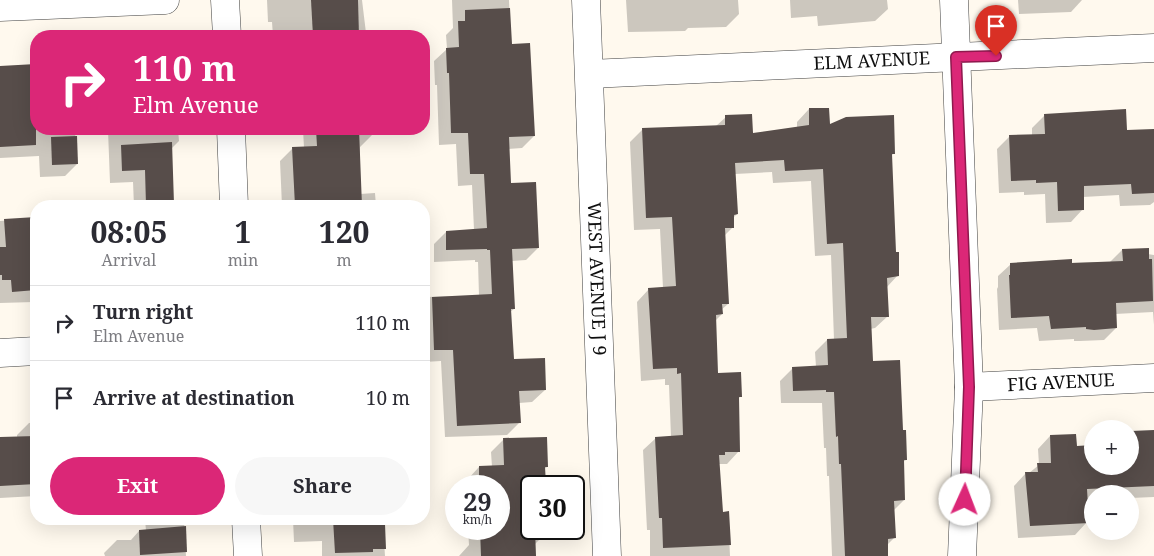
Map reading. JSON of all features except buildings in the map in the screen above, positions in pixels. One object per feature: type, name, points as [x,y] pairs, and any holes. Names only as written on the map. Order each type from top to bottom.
[{"type":"street","points":[[0,7],[165,0]]},
{"type":"street","points":[[225,0],[227,30]]},
{"type":"street","name":"WEST AVENUE J 9","points":[[586,0],[607,556]]},
{"type":"street","points":[[954,0],[969,387],[962,556]]},
{"type":"street","name":"ELM AVENUE","points":[[590,74],[1154,48]]},
{"type":"street","points":[[231,135],[234,200]]},
{"type":"street","points":[[0,353],[30,351]]},
{"type":"street","name":"FIG AVENUE","points":[[969,387],[1154,378]]},
{"type":"street","points":[[246,525],[248,556]]},
{"type":"route","points":[[965,500],[969,387],[956,57],[996,56]]}]
